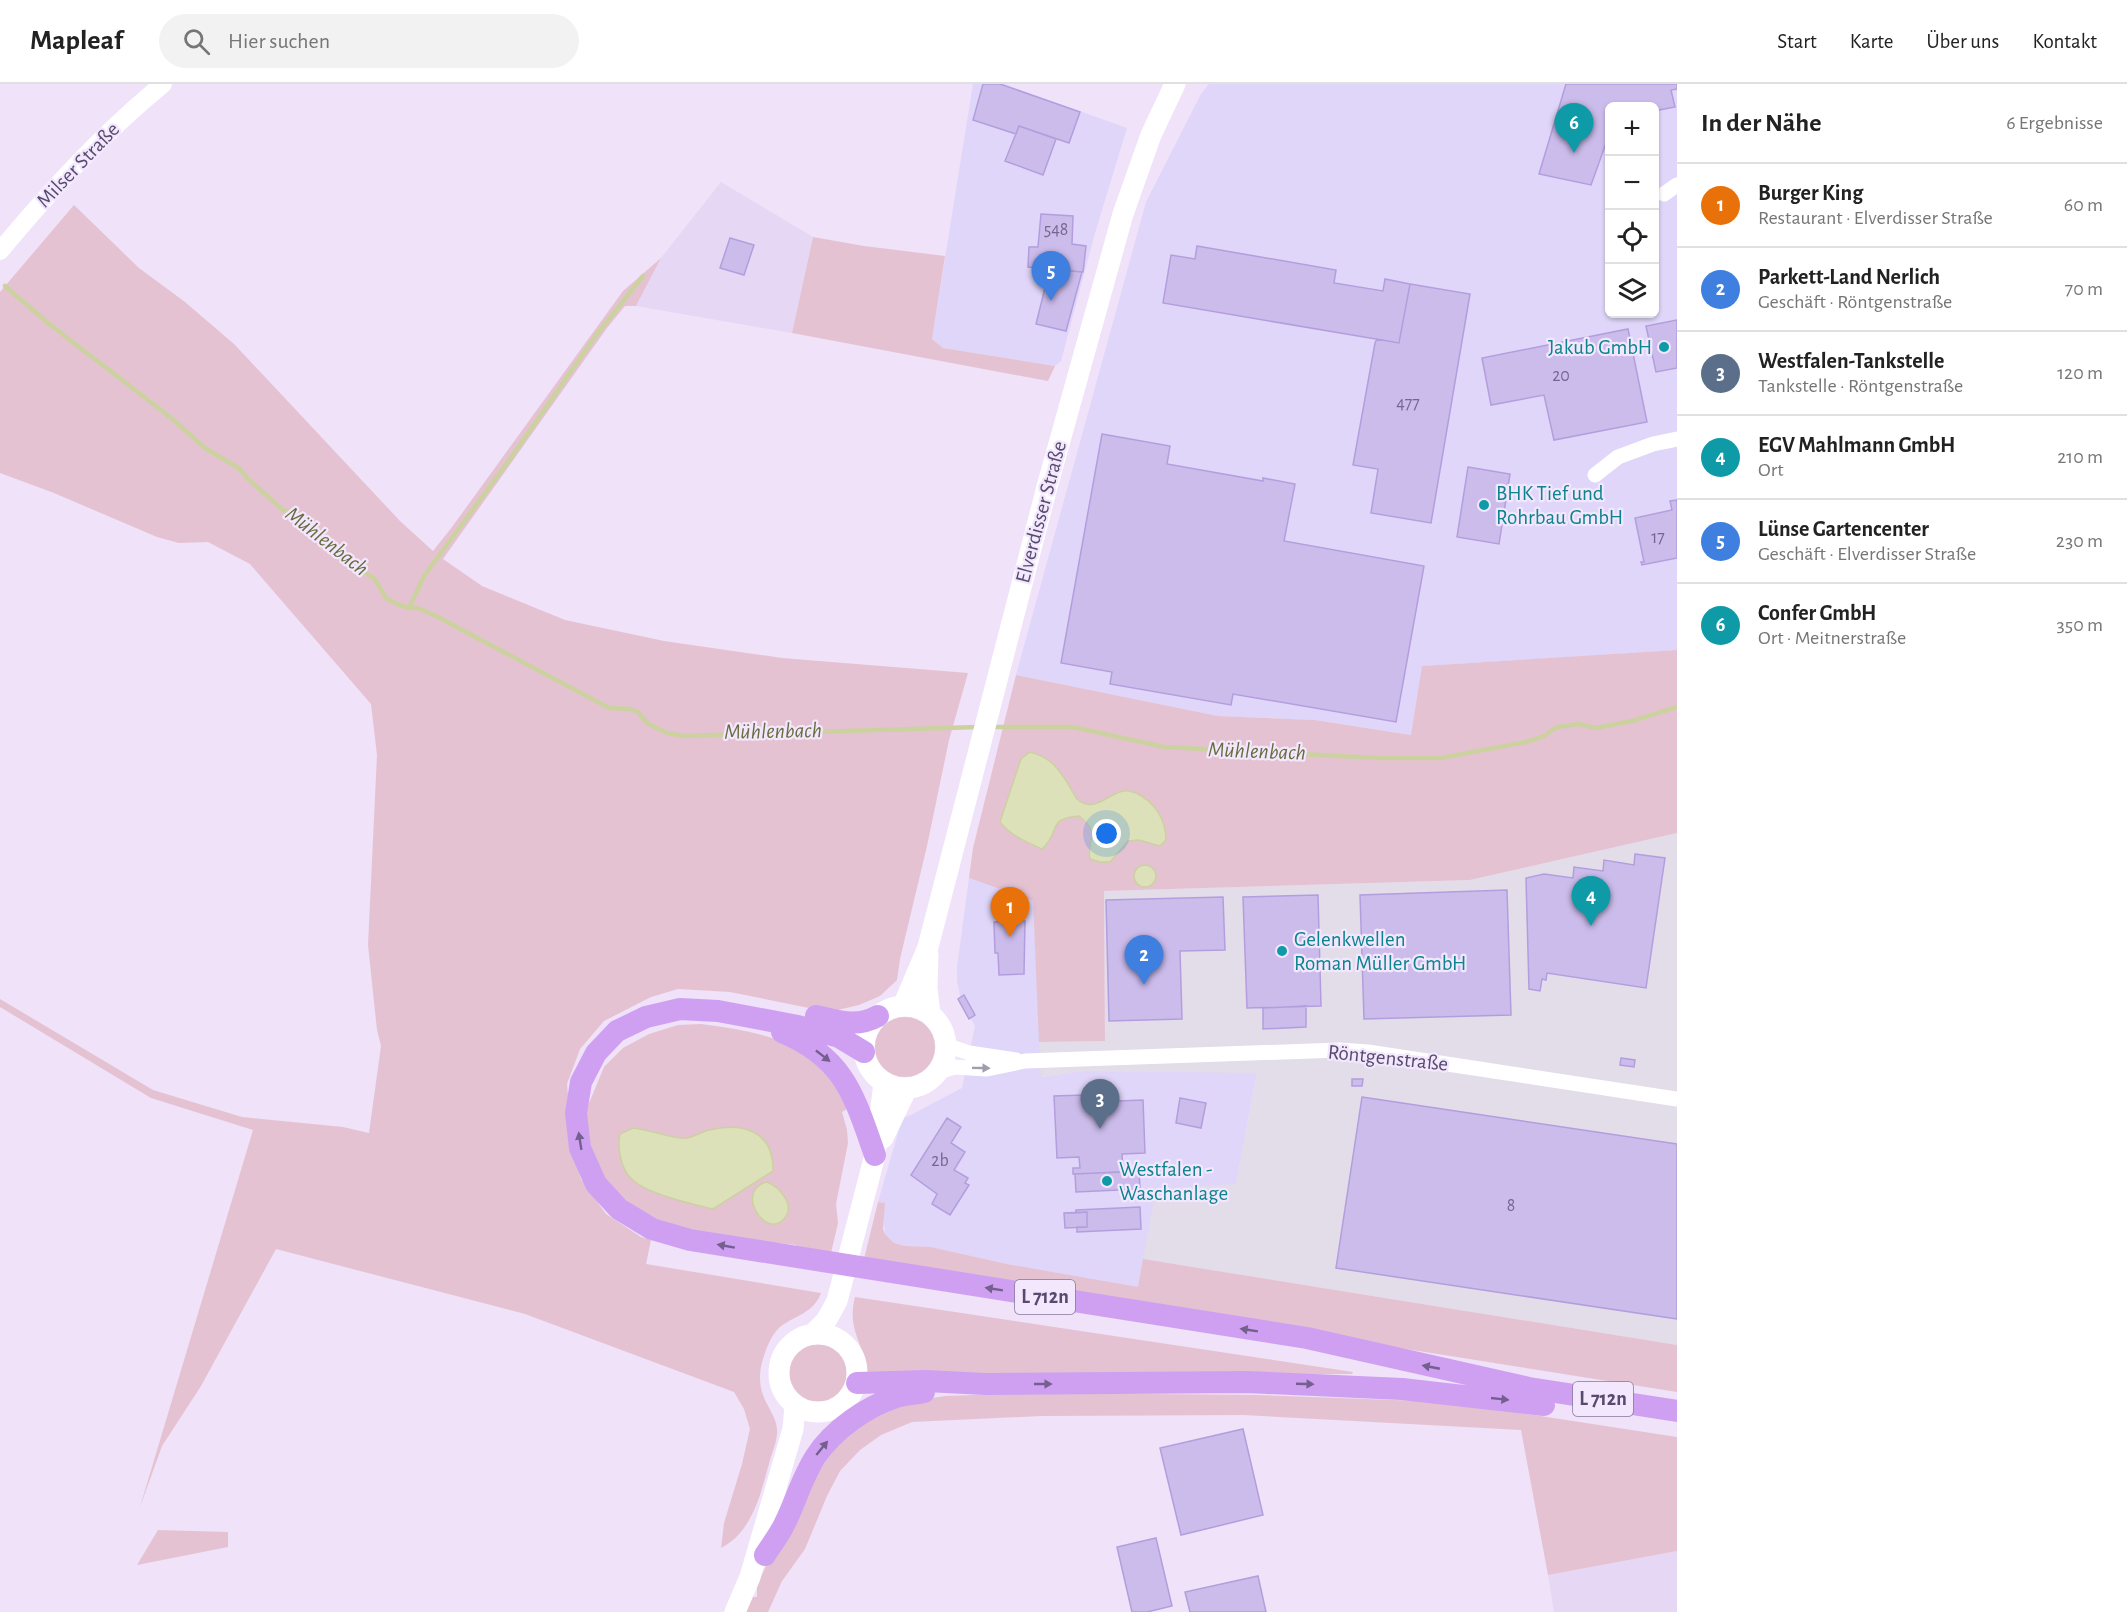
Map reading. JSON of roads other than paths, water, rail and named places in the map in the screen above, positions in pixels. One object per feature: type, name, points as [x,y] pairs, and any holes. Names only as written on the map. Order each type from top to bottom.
[{"type":"main road","name":"Elverdisser Straße","points":[[903,1006],[928,947],[1047,486],[1123,214],[1151,135],[1175,84]]},
{"type":"main road","name":"Elverdisser Straße","points":[[928,947],[927,988],[930,1014]]},
{"type":"main road","points":[[570,1074],[592,1041],[607,1026],[639,1005],[658,999],[698,994],[724,996],[859,1024],[893,1007],[917,1008],[930,1014],[943,1031],[946,1045],[943,1062],[937,1072],[925,1083],[907,1088],[897,1087],[884,1083],[872,1071],[864,1052],[865,1036],[878,1016]]},
{"type":"main road","name":"L 712n","points":[[733,1013],[680,1010],[646,1017],[617,1031],[596,1053],[581,1082],[576,1113],[580,1148],[596,1185],[619,1209],[652,1229],[690,1240],[1307,1338],[1529,1388],[1677,1411]]},
{"type":"main road","points":[[733,1013],[839,1036],[864,1052]]},
{"type":"main road","points":[[733,1013],[796,1038],[832,1063],[846,1083],[854,1100],[875,1155]]},
{"type":"main road","points":[[813,1334],[826,1321],[837,1301],[875,1155],[884,1083]]},
{"type":"main road","points":[[875,1155],[907,1088]]},
{"type":"main road","points":[[837,1301],[839,1324],[845,1344],[853,1355],[857,1368],[856,1383],[851,1394],[841,1406],[826,1412],[808,1412],[795,1406],[786,1397],[778,1376],[781,1358],[791,1344],[804,1336],[813,1334],[833,1337],[845,1344]]},
{"type":"main road","points":[[856,1383],[926,1381],[985,1384],[1247,1382],[1356,1386],[1519,1401],[1677,1425]]},
{"type":"main road","points":[[750,1577],[785,1524],[803,1479],[815,1457],[839,1430],[864,1413],[896,1397],[985,1384]]},
{"type":"main road","points":[[735,1612],[750,1577],[793,1429],[795,1406]]},
{"type":"main road","points":[[765,1554],[807,1432],[818,1412]]},
{"type":"street","name":"Milser Straße","points":[[0,251],[69,171],[114,126],[162,84]]},
{"type":"street","points":[[1664,194],[1677,185]]},
{"type":"street","points":[[1595,475],[1618,457],[1653,444],[1677,440]]},
{"type":"street","name":"Röntgenstraße","points":[[946,1045],[969,1053],[1025,1061]]},
{"type":"street","name":"Röntgenstraße","points":[[937,1072],[954,1067],[987,1069],[1025,1061],[1339,1050],[1368,1052],[1677,1099]]},
{"type":"waterway","points":[[409,608],[424,576],[510,459],[597,334],[643,276]]},
{"type":"waterway","name":"Mühlenbach","points":[[5,286],[48,323],[170,417],[205,448],[240,469],[283,510],[292,513],[297,521],[320,536],[356,568],[374,578],[386,598],[397,604],[418,608],[436,616],[609,708],[630,709],[638,712],[647,723],[667,733],[684,736],[978,727]]},
{"type":"waterway","name":"Mühlenbach","points":[[992,727],[1073,727],[1164,747],[1377,758],[1441,758],[1526,742],[1542,737],[1557,727],[1579,724],[1596,728],[1632,721],[1677,707]]},
{"type":"place","name":"Confer GmbH","points":[[1574,153]]},
{"type":"place","name":"Lünse Gartencenter","points":[[1051,301]]},
{"type":"place","name":"Jakub GmbH","points":[[1664,347]]},
{"type":"place","name":"BHK Tief und Rohrbau GmbH","points":[[1484,505]]},
{"type":"place","name":"EGV Mahlmann GmbH","points":[[1591,926]]},
{"type":"place","name":"Burger King","points":[[1010,937]]},
{"type":"place","name":"Gelenkwellen Roman Müller GmbH","points":[[1282,951]]},
{"type":"place","name":"Parkett-Land Nerlich","points":[[1144,985]]},
{"type":"place","name":"Westfalen-Tankstelle","points":[[1100,1129]]},
{"type":"place","name":"Westfalen - Waschanlage","points":[[1107,1181]]}]
